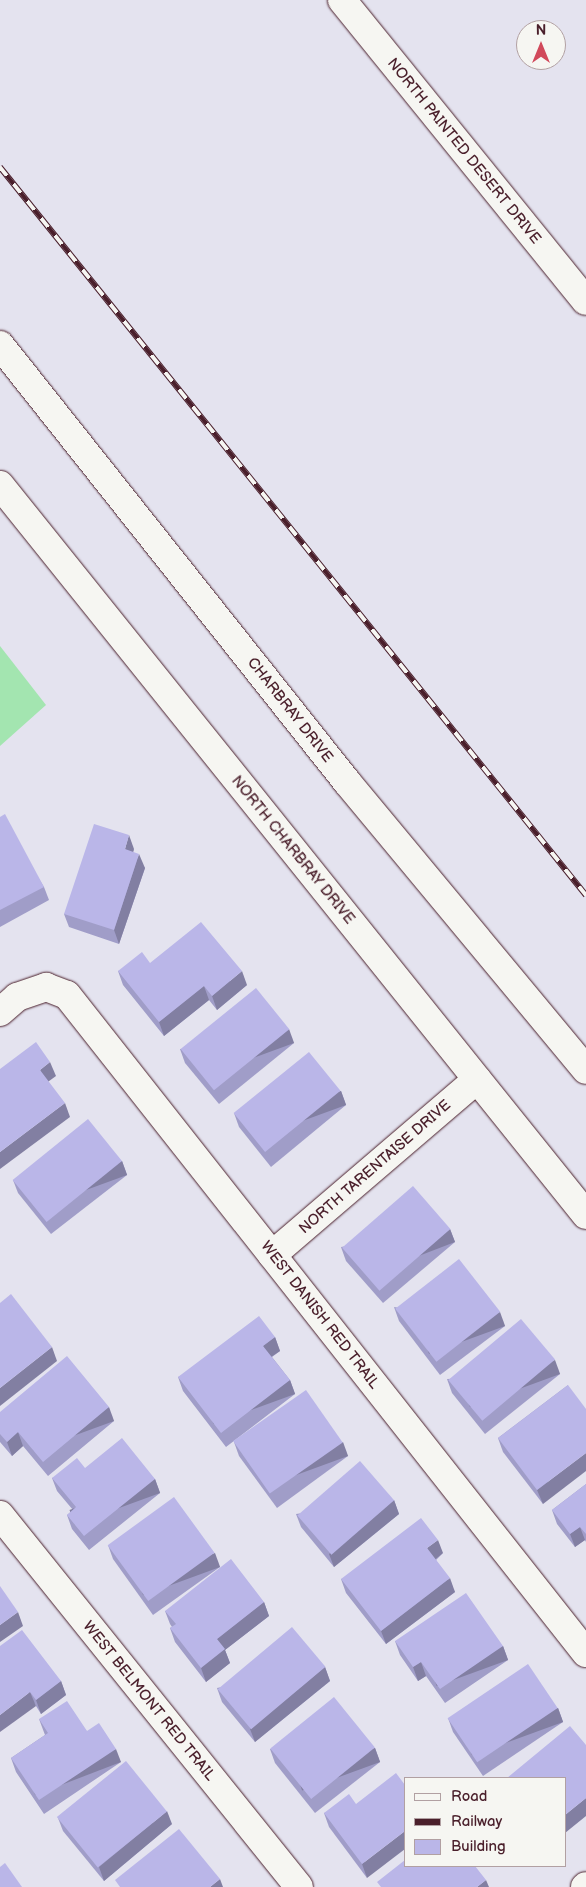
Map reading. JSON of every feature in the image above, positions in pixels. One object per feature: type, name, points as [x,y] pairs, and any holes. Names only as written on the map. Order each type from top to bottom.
[{"type":"street","name":"NORTH PAINTED DESERT DRIVE","points":[[342,0],[586,301]]},
{"type":"street","name":"CHARBRAY DRIVE","points":[[0,344],[347,782],[586,1070]]},
{"type":"street","name":"NORTH CHARBRAY DRIVE","points":[[0,485],[586,1215]]},
{"type":"street","name":"WEST DANISH RED TRAIL","points":[[0,1012],[17,997],[46,987],[67,995],[586,1653]]},
{"type":"street","name":"NORTH TARENTAISE DRIVE","points":[[272,1255],[477,1079]]},
{"type":"street","name":"WEST BELMONT RED TRAIL","points":[[0,1515],[299,1887]]},
{"type":"green space","points":[[0,646],[46,705],[0,746]]},
{"type":"building","points":[[5,814],[44,887],[0,910],[0,817]]},
{"type":"building","points":[[94,824],[129,835],[125,849],[139,854],[114,930],[64,914]]},
{"type":"building","points":[[201,922],[242,971],[212,996],[204,986],[159,1022],[118,971],[142,952],[150,963]]},
{"type":"building","points":[[256,988],[289,1029],[214,1090],[181,1049]]},
{"type":"building","points":[[36,1042],[50,1062],[40,1070],[65,1103],[0,1152],[0,1069]]},
{"type":"building","points":[[309,1052],[340,1091],[265,1152],[234,1113]]},
{"type":"building","points":[[88,1119],[122,1161],[47,1222],[13,1180]]},
{"type":"building","points":[[413,1186],[450,1229],[379,1291],[342,1248]]},
{"type":"building","points":[[459,1259],[500,1312],[436,1362],[395,1309]]},
{"type":"building","points":[[11,1294],[52,1347],[0,1388],[0,1303]]},
{"type":"building","points":[[259,1316],[275,1337],[263,1346],[290,1380],[221,1433],[178,1377]]},
{"type":"building","points":[[521,1319],[555,1360],[482,1421],[448,1380]]},
{"type":"building","points":[[67,1356],[109,1407],[43,1462],[18,1432],[7,1442],[0,1434],[0,1412]]},
{"type":"building","points":[[568,1385],[586,1409],[586,1453],[537,1490],[498,1438]]},
{"type":"building","points":[[306,1390],[343,1442],[270,1493],[233,1441]]},
{"type":"building","points":[[122,1438],[155,1479],[84,1536],[67,1515],[76,1507],[52,1478],[77,1458],[85,1468]]},
{"type":"building","points":[[360,1461],[394,1500],[331,1555],[297,1515]]},
{"type":"building","points":[[586,1484],[586,1534],[580,1527],[570,1534],[552,1510]]},
{"type":"building","points":[[174,1497],[215,1553],[148,1601],[108,1545]]},
{"type":"building","points":[[421,1518],[438,1540],[427,1548],[450,1578],[381,1631],[341,1579]]},
{"type":"building","points":[[231,1559],[264,1602],[217,1639],[225,1649],[201,1668],[170,1628],[176,1624],[165,1611]]},
{"type":"building","points":[[0,1586],[18,1612],[0,1625]]},
{"type":"building","points":[[466,1593],[503,1646],[440,1689],[421,1662],[413,1667],[395,1641]]},
{"type":"building","points":[[292,1627],[325,1667],[251,1729],[218,1689]]},
{"type":"building","points":[[22,1630],[61,1681],[36,1700],[30,1692],[0,1715],[0,1646]]},
{"type":"building","points":[[528,1664],[558,1708],[477,1762],[448,1718]]},
{"type":"building","points":[[334,1697],[375,1748],[311,1799],[270,1749]]},
{"type":"building","points":[[67,1701],[87,1731],[99,1723],[116,1749],[39,1800],[11,1758],[48,1733],[39,1719]]},
{"type":"building","points":[[570,1726],[586,1745],[586,1798],[566,1814],[566,1777],[508,1777]]},
{"type":"building","points":[[126,1761],[167,1812],[98,1868],[57,1817]]},
{"type":"building","points":[[396,1773],[404,1784],[404,1832],[362,1864],[324,1813],[349,1794],[356,1804]]},
{"type":"building","points":[[179,1829],[220,1879],[210,1887],[120,1887],[115,1880]]},
{"type":"building","points":[[404,1861],[404,1867],[476,1867],[486,1880],[477,1887],[381,1887],[377,1882]]},
{"type":"building","points":[[5,1863],[22,1887],[0,1887],[0,1867]]},
{"type":"railway","points":[[0,167],[586,895]]}]
